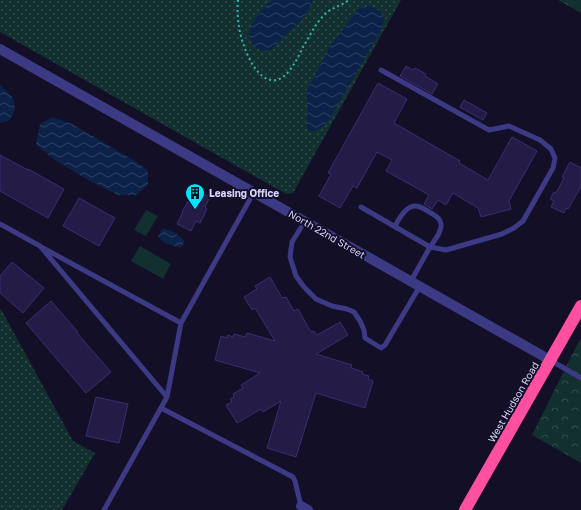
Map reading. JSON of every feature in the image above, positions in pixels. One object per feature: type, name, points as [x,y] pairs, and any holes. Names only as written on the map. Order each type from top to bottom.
[{"type":"highway","name":"West Hudson Road","points":[[465,510],[581,306]]},
{"type":"street","name":"North 22nd Street","points":[[0,49],[550,360]]},
{"type":"lane","points":[[362,206],[430,247],[446,250],[502,234],[514,228],[523,221],[553,168],[555,158],[551,149],[540,140],[509,126],[488,130],[381,70]]},
{"type":"lane","points":[[104,510],[167,397],[181,323],[254,192]]},
{"type":"lane","points":[[305,221],[292,242],[290,258],[296,276],[316,299],[332,306],[354,312],[364,330],[364,338],[381,348],[385,345],[415,284],[430,247],[440,231],[441,225],[438,218],[419,206],[413,205],[402,214],[395,226]]},
{"type":"lane","points":[[0,224],[181,323]]},
{"type":"lane","points":[[40,246],[167,397]]},
{"type":"lane","points":[[550,360],[581,378]]},
{"type":"lane","points":[[161,408],[293,477],[304,508]]},
{"type":"path","points":[[238,0],[237,11],[244,48],[258,72],[266,79],[275,80],[281,79],[289,72],[313,31],[325,14],[349,0]]},
{"type":"green space","points":[[0,0],[401,0],[293,193],[286,194],[0,32]]},
{"type":"green space","points":[[558,0],[581,0],[581,13]]},
{"type":"green space","points":[[146,210],[158,216],[146,236],[134,230]]},
{"type":"green space","points":[[140,246],[171,264],[163,279],[131,261]]},
{"type":"green space","points":[[0,309],[73,441],[95,453],[62,510],[0,510]]},
{"type":"green space","points":[[580,339],[581,340],[581,463],[532,435]]},
{"type":"water","points":[[274,0],[313,0],[306,14],[274,48],[271,50],[258,49],[250,41],[250,30],[252,24],[265,7]]},
{"type":"water","points":[[369,6],[381,12],[384,18],[381,30],[329,120],[318,130],[309,131],[306,124],[308,113],[306,92],[331,45],[358,9]]},
{"type":"water","points":[[0,85],[13,98],[15,109],[10,120],[0,123]]},
{"type":"water","points":[[53,117],[72,124],[137,162],[148,171],[148,185],[136,195],[118,195],[88,180],[55,160],[36,145],[40,124]]},
{"type":"water","points":[[163,228],[174,232],[185,241],[181,248],[165,243],[158,237]]},
{"type":"building","points":[[406,66],[413,70],[415,68],[426,74],[425,76],[438,84],[432,94],[400,76]]},
{"type":"building","points":[[378,83],[407,99],[394,123],[460,161],[459,163],[488,180],[512,137],[537,151],[509,201],[511,209],[481,217],[478,208],[453,193],[446,205],[438,200],[432,209],[424,204],[429,195],[386,171],[392,160],[377,152],[357,188],[353,186],[340,208],[319,196],[331,174],[328,173]]},
{"type":"building","points":[[464,100],[487,113],[483,120],[460,107]]},
{"type":"building","points":[[0,155],[64,189],[48,218],[0,191]]},
{"type":"building","points":[[570,162],[581,168],[581,187],[564,213],[551,207],[554,201],[550,199],[554,192],[556,193]]},
{"type":"building","name":"Leasing Office","points":[[195,189],[210,197],[205,207],[207,209],[200,223],[196,221],[191,231],[177,224]]},
{"type":"building","points":[[79,198],[115,218],[99,246],[63,226]]},
{"type":"building","points":[[12,262],[44,288],[23,313],[0,293],[0,276]]},
{"type":"building","points":[[270,277],[282,298],[286,297],[294,311],[298,309],[311,332],[314,331],[317,335],[340,322],[348,335],[316,354],[352,365],[351,368],[363,372],[362,374],[369,376],[368,379],[373,381],[365,408],[316,393],[296,457],[267,448],[281,401],[263,412],[261,409],[237,423],[226,405],[232,402],[230,399],[234,397],[233,394],[243,388],[241,385],[260,373],[215,360],[221,336],[227,338],[228,335],[233,337],[234,334],[245,337],[247,333],[275,341],[255,308],[252,310],[244,297],[257,289],[255,286]]},
{"type":"building","points":[[51,301],[111,372],[86,393],[26,323]]},
{"type":"building","points":[[96,397],[128,404],[119,443],[86,436]]},
{"type":"place","name":"Leasing Office","points":[[195,210]]}]
